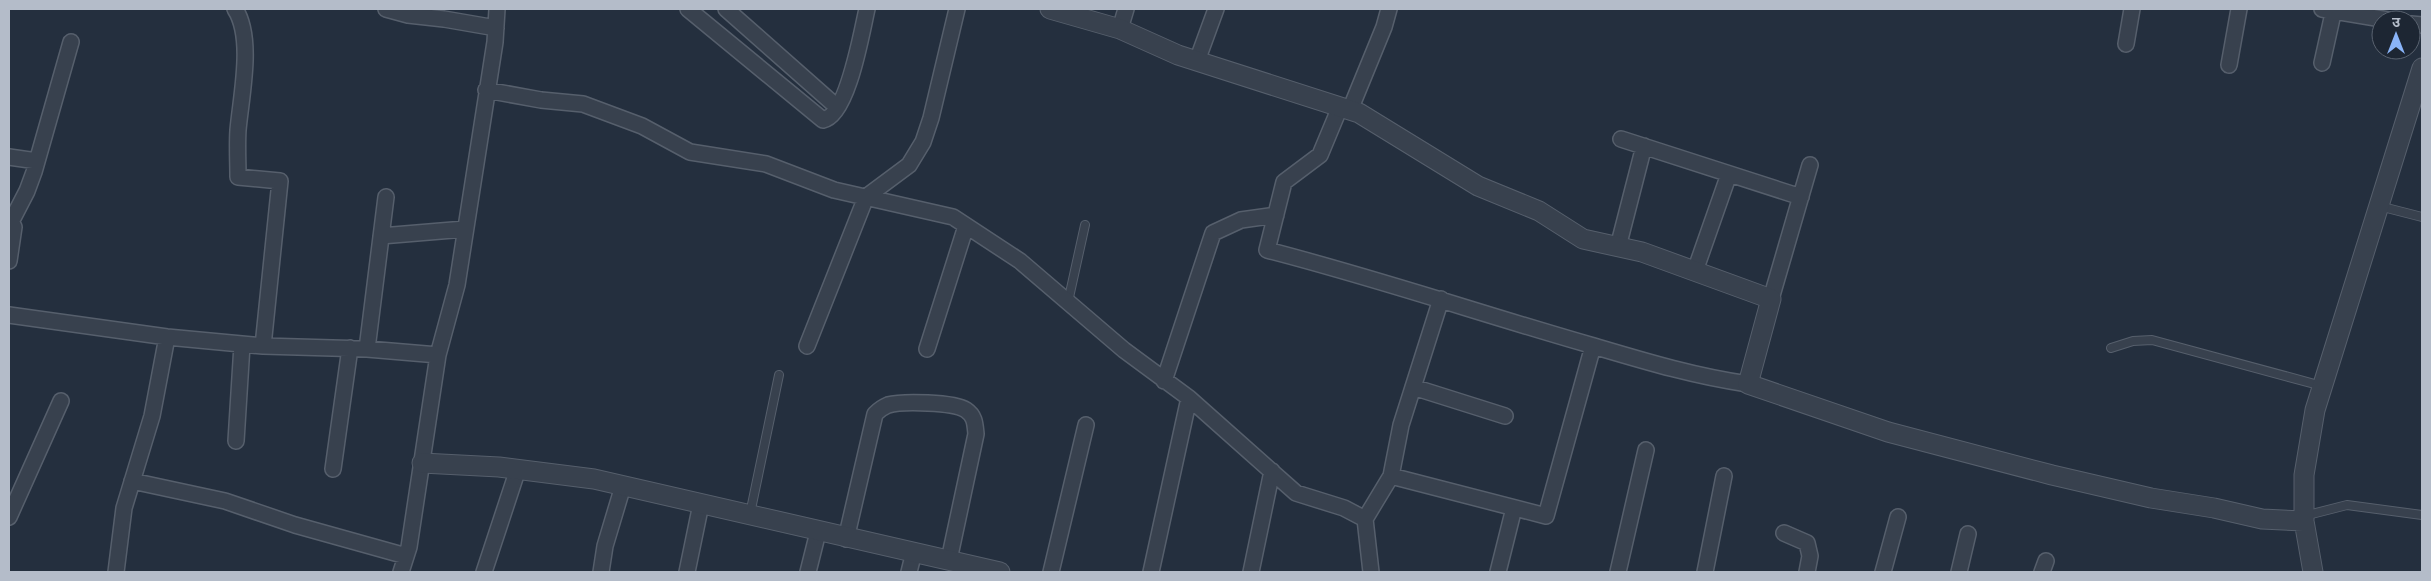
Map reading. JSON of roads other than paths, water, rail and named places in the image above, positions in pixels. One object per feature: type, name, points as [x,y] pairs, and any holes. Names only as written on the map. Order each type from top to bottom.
[{"type":"street","points":[[235,9],[242,19],[245,63],[238,133],[238,177],[280,182],[263,346]]},
{"type":"street","points":[[386,9],[408,15],[496,28]]},
{"type":"street","points":[[401,572],[406,556],[422,463],[438,355],[457,285],[496,28],[497,9]]},
{"type":"street","points":[[726,9],[837,107]]},
{"type":"street","points":[[697,11],[823,120],[828,119],[837,107],[847,88],[867,9]]},
{"type":"street","points":[[807,346],[866,197],[909,165],[922,142],[931,118],[957,9]]},
{"type":"street","points":[[1050,9],[1120,29],[1197,61],[1359,113],[1478,186],[1539,211],[1583,238],[1642,252],[1771,299]]},
{"type":"street","points":[[1120,29],[1126,9]]},
{"type":"street","points":[[1197,61],[1216,9]]},
{"type":"street","points":[[1389,9],[1381,36],[1320,156],[1284,182],[1267,250],[1361,274],[1702,378],[1748,384],[1888,432],[2151,498],[2214,508],[2262,519],[2304,519]]},
{"type":"street","points":[[2126,44],[2132,9]]},
{"type":"street","points":[[2229,65],[2239,9]]},
{"type":"street","points":[[2322,63],[2329,10],[2371,17]]},
{"type":"street","points":[[9,261],[14,233],[10,219],[27,191],[71,42]]},
{"type":"street","points":[[2313,572],[2304,519],[2304,475],[2315,410],[2379,206],[2418,101],[2422,68]]},
{"type":"street","points":[[486,90],[541,100],[583,104],[642,126],[690,152],[766,164],[834,190],[953,217],[1020,261],[1068,304],[1164,381],[1189,398],[1296,493],[1344,508],[1365,519]]},
{"type":"street","points":[[1621,138],[1801,197]]},
{"type":"street","points":[[1618,247],[1644,146]]},
{"type":"street","points":[[9,157],[37,161]]},
{"type":"street","points":[[1748,384],[1810,165]]},
{"type":"street","points":[[1695,271],[1729,174]]},
{"type":"street","points":[[367,349],[386,197]]},
{"type":"street","points":[[1164,381],[1213,233],[1241,220],[1276,215]]},
{"type":"street","points":[[927,349],[966,226]]},
{"type":"street","points":[[381,236],[465,229]]},
{"type":"street","points":[[1371,572],[1365,519],[1391,476],[1401,425],[1441,299]]},
{"type":"street","points":[[9,315],[167,337],[263,346],[350,348],[438,355]]},
{"type":"street","points":[[116,572],[124,508],[152,416],[167,337]]},
{"type":"street","points":[[236,442],[242,344]]},
{"type":"street","points":[[1391,476],[1546,516],[1594,346]]},
{"type":"street","points":[[333,469],[350,348]]},
{"type":"street","points":[[1413,387],[1505,416]]},
{"type":"street","points":[[1151,572],[1189,398]]},
{"type":"street","points":[[9,517],[61,401]]},
{"type":"street","points":[[846,539],[875,414],[881,409],[899,403],[950,405],[964,408],[971,414],[975,422],[976,434],[949,560]]},
{"type":"street","points":[[1051,572],[1086,425]]},
{"type":"street","points":[[1618,572],[1646,450]]},
{"type":"street","points":[[422,463],[518,469],[594,479],[750,514],[846,539],[914,552],[1000,572]]},
{"type":"street","points":[[484,572],[518,469]]},
{"type":"street","points":[[1251,572],[1272,471]]},
{"type":"street","points":[[1705,572],[1724,476]]},
{"type":"street","points":[[132,481],[225,501],[295,524],[406,556]]},
{"type":"street","points":[[601,572],[604,546],[623,486]]},
{"type":"street","points":[[687,572],[701,504]]},
{"type":"street","points":[[1498,572],[1514,508]]},
{"type":"street","points":[[1883,572],[1898,517]]},
{"type":"street","points":[[808,572],[818,532]]},
{"type":"street","points":[[1784,533],[1807,544],[1810,556],[1807,572]]},
{"type":"street","points":[[1959,572],[1968,534]]},
{"type":"street","points":[[910,572],[914,552]]},
{"type":"lane","points":[[2379,206],[2422,217]]},
{"type":"lane","points":[[1068,304],[1085,225]]},
{"type":"lane","points":[[2111,348],[2133,340],[2152,340],[2323,386]]},
{"type":"lane","points":[[750,514],[779,375]]},
{"type":"lane","points":[[2304,519],[2348,505],[2422,515]]}]
